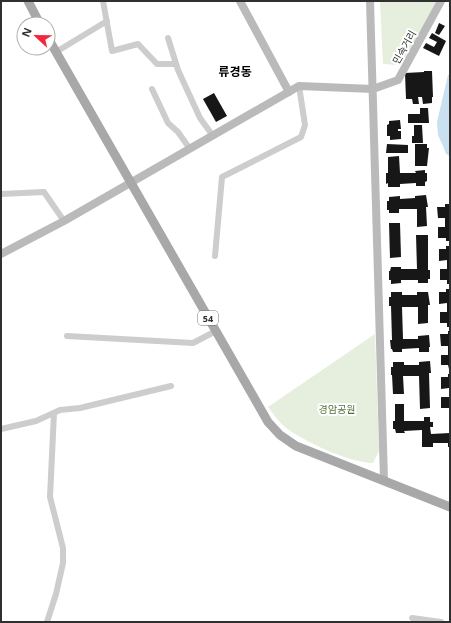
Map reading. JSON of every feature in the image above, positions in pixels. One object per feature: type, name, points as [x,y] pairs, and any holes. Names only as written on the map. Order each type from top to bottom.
[{"type":"main road","points":[[18,1],[27,1],[35,16]]},
{"type":"main road","name":"54","points":[[56,52],[268,422],[280,435],[296,446],[450,507]]},
{"type":"street","points":[[103,1],[112,51],[138,44],[156,64],[176,64]]},
{"type":"street","points":[[240,1],[289,92]]},
{"type":"street","points":[[370,1],[384,480]]},
{"type":"street","name":"민속거리","points":[[299,86],[373,88],[398,80],[441,1]]},
{"type":"street","points":[[56,52],[107,21]]},
{"type":"street","points":[[168,38],[176,64],[200,118],[213,136]]},
{"type":"street","points":[[1,254],[130,183],[299,86],[305,125],[301,137],[222,177],[215,256]]},
{"type":"street","points":[[152,89],[168,123],[178,132],[190,149]]},
{"type":"street","points":[[1,194],[44,192],[64,220]]},
{"type":"street","points":[[67,336],[193,343],[216,331]]},
{"type":"street","points":[[1,429],[36,421],[60,410],[80,408],[170,386]]},
{"type":"street","points":[[47,622],[56,594],[63,563],[63,548],[50,497],[54,413]]},
{"type":"street","points":[[412,618],[441,622]]},
{"type":"green space","points":[[380,1],[436,1],[415,44],[405,59],[399,64],[383,64]]},
{"type":"green space","name":"경암공원","points":[[375,334],[379,451],[373,463],[363,462],[339,455],[302,438],[284,426],[268,407]]},
{"type":"water","points":[[448,75],[450,75],[450,156],[446,154],[438,135],[437,122]]},
{"type":"building","points":[[439,23],[445,26],[439,35],[435,33]]},
{"type":"building","points":[[432,33],[446,41],[439,56],[423,48],[426,43],[434,47],[437,42],[429,38]]},
{"type":"building","points":[[432,71],[432,103],[423,104],[422,97],[418,97],[419,104],[413,104],[412,99],[406,99],[405,73]]},
{"type":"building","points":[[214,93],[227,116],[216,122],[203,99]]},
{"type":"building","points":[[420,108],[428,108],[429,123],[408,123],[408,114],[420,114]]},
{"type":"building","points":[[400,120],[401,129],[398,129],[398,131],[401,131],[401,139],[390,140],[390,136],[387,136],[387,125],[389,124],[389,121]]},
{"type":"building","points":[[414,125],[422,125],[423,143],[412,143],[412,136],[414,136]]},
{"type":"building","points":[[387,144],[408,145],[408,153],[386,153]]},
{"type":"building","points":[[415,144],[427,144],[427,148],[429,148],[427,166],[415,166]]},
{"type":"building","points":[[399,156],[400,173],[416,173],[415,171],[425,170],[425,173],[427,173],[427,181],[425,182],[425,186],[416,186],[416,183],[400,184],[400,187],[388,187],[388,183],[386,184],[386,173],[388,173],[388,157]]},
{"type":"building","points":[[426,195],[428,207],[426,207],[427,226],[417,227],[417,209],[399,209],[399,213],[389,213],[389,210],[387,210],[387,201],[389,201],[389,197],[400,196],[400,199],[415,198],[415,196]]},
{"type":"building","points":[[445,204],[450,204],[450,241],[446,241],[446,238],[438,238],[438,227],[445,227],[445,218],[438,218],[437,207],[445,207]]},
{"type":"building","points":[[389,223],[400,223],[401,257],[390,258]]},
{"type":"building","points":[[416,235],[428,235],[428,270],[430,270],[430,279],[428,279],[428,283],[418,283],[418,280],[401,280],[401,283],[391,284],[391,280],[389,280],[389,271],[391,267],[401,267],[401,269],[417,269]]},
{"type":"building","points":[[446,246],[450,246],[450,284],[447,284],[447,280],[440,280],[440,269],[447,269],[447,260],[439,261],[439,249],[446,249]]},
{"type":"building","points":[[446,289],[450,289],[450,327],[447,327],[447,323],[440,323],[440,312],[447,312],[447,303],[439,304],[439,292],[446,292]]},
{"type":"building","points":[[391,292],[402,292],[402,295],[417,295],[417,292],[428,292],[430,305],[428,305],[428,323],[418,324],[418,307],[402,307],[403,339],[418,339],[418,336],[429,335],[429,352],[419,352],[419,348],[402,349],[402,352],[393,352],[391,349],[391,306],[389,306],[389,297],[391,297]]},
{"type":"building","points":[[448,331],[450,331],[450,369],[448,365],[441,365],[441,355],[448,355],[448,346],[441,346],[440,334],[448,334]]},
{"type":"building","points":[[430,361],[430,408],[420,409],[419,376],[403,376],[404,394],[393,394],[391,367],[393,367],[393,362],[404,362],[404,365],[419,365],[419,362]]},
{"type":"building","points":[[448,374],[450,374],[450,394],[449,388],[441,389],[441,377],[448,377]]},
{"type":"building","points":[[441,397],[450,397],[450,408],[441,408]]},
{"type":"building","points":[[395,404],[404,404],[404,421],[424,421],[424,417],[430,417],[430,422],[433,422],[433,427],[430,427],[431,434],[450,433],[450,447],[448,447],[448,443],[433,443],[433,447],[422,447],[422,430],[396,433],[395,429],[393,429],[393,421],[395,421]]},
{"type":"district","name":"류경동","points":[[235,71]]}]
